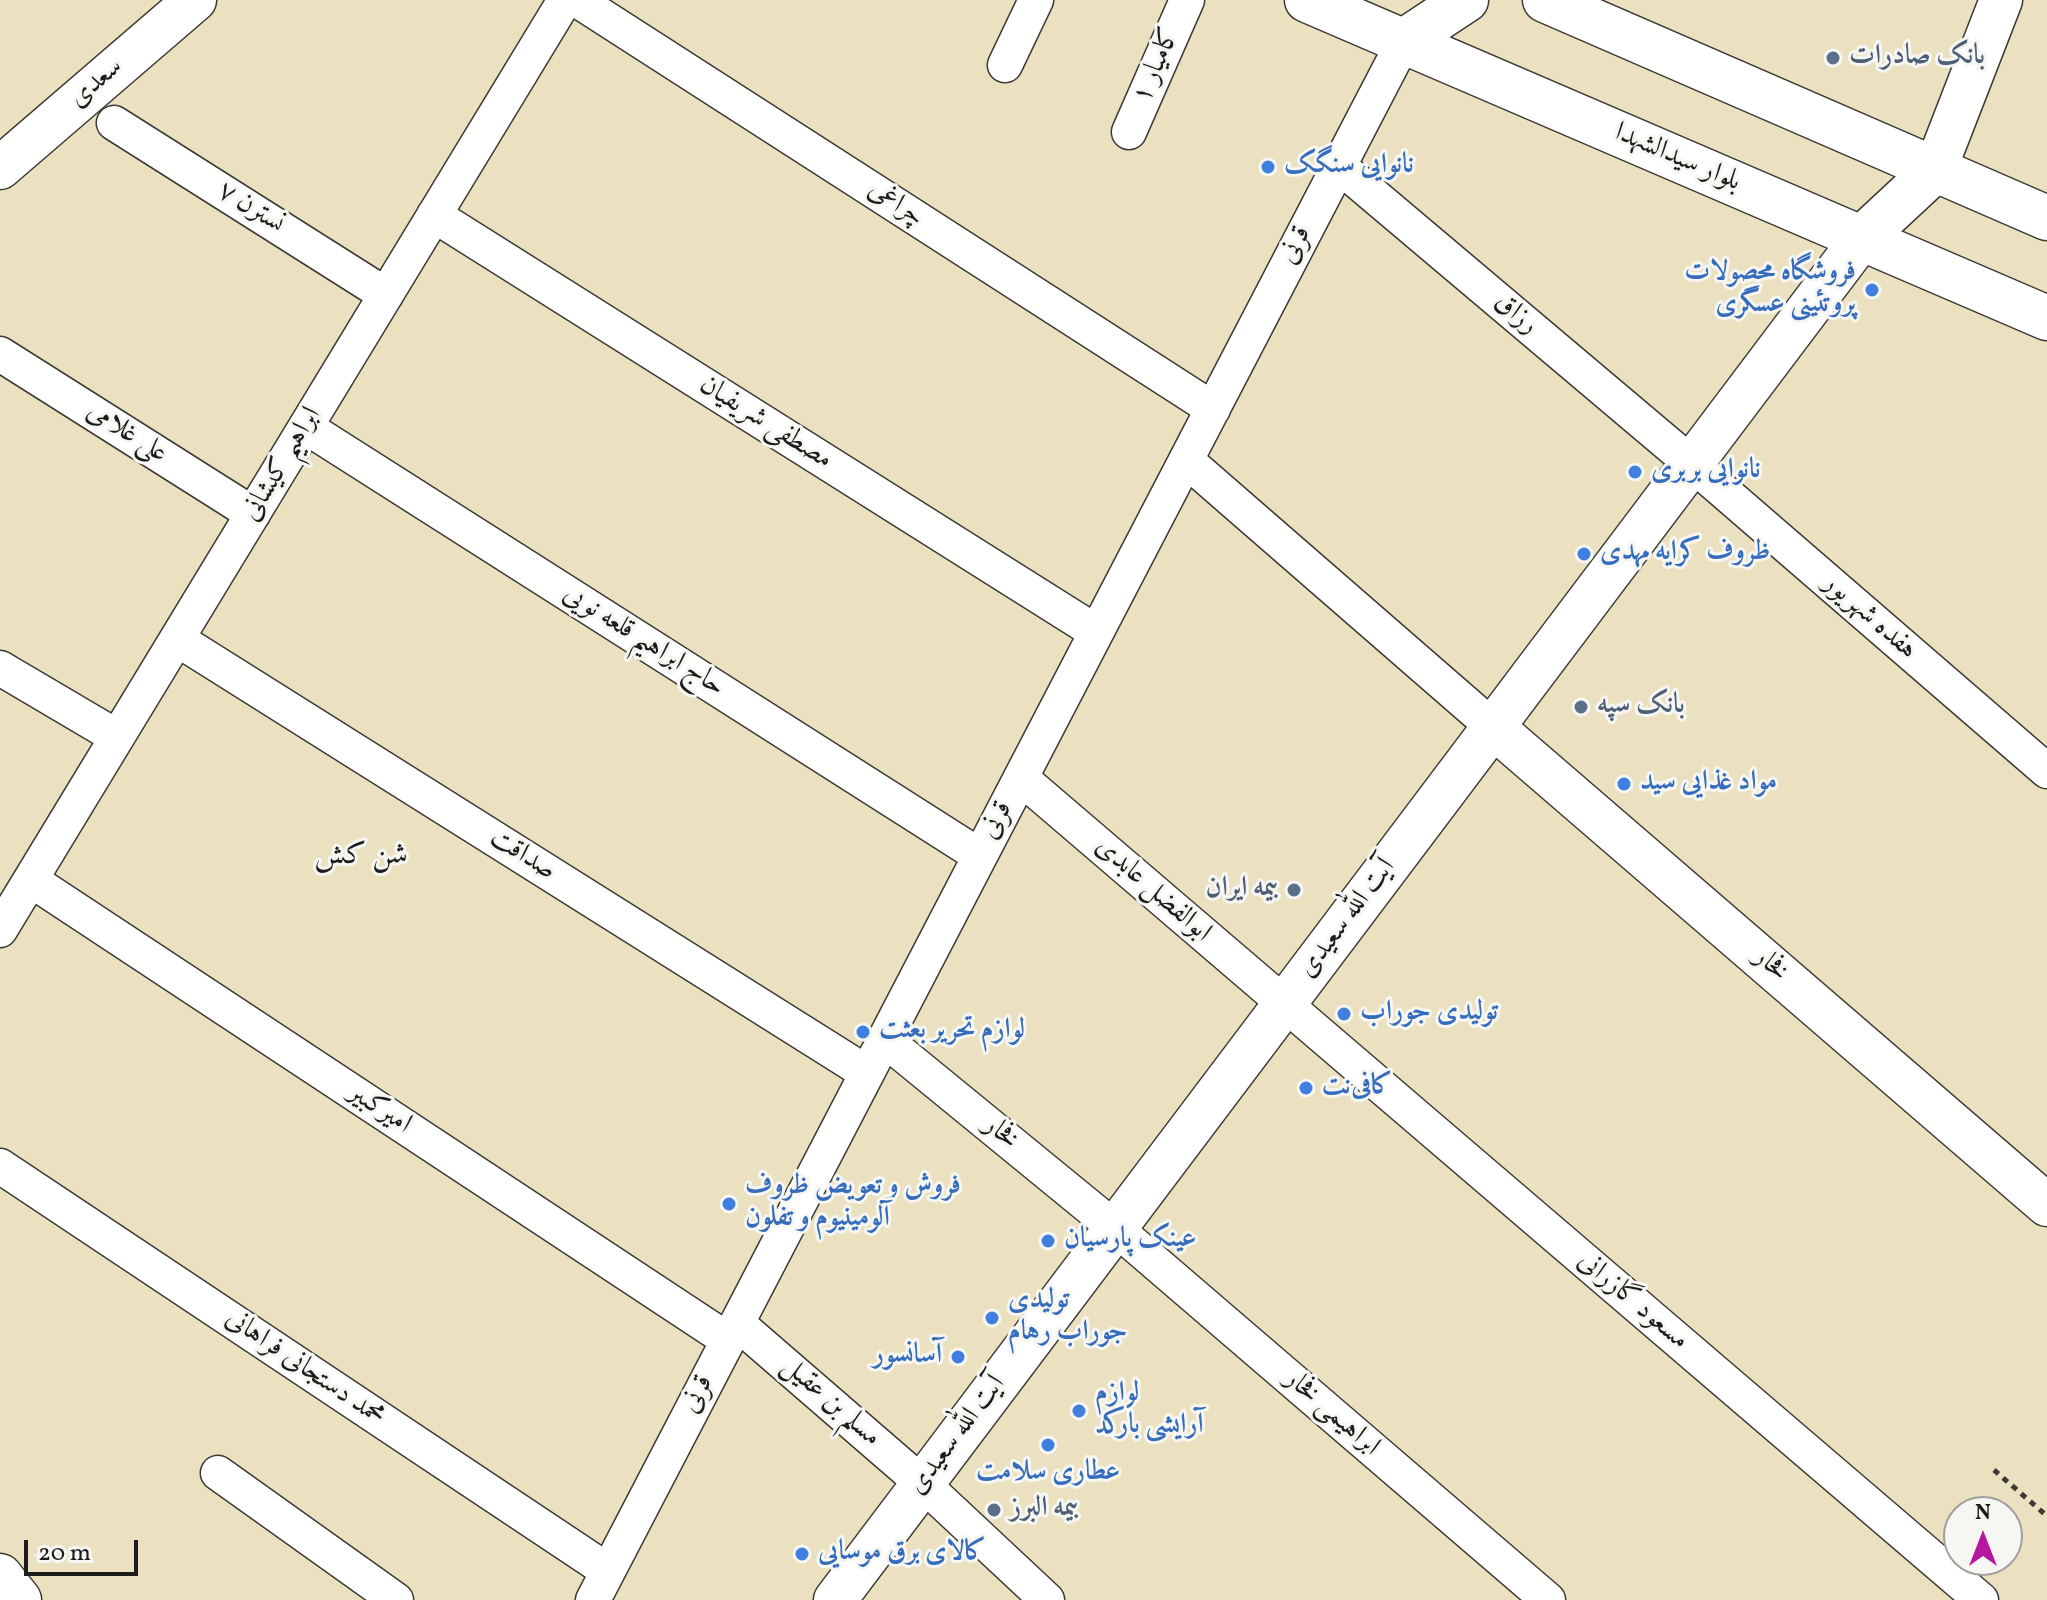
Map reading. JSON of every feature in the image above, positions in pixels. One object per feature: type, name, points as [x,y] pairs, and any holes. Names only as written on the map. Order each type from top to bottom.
[{"type":"main road","name":"بلوار سیدالشهدا","points":[[1307,0],[2047,318]]},
{"type":"main road","points":[[1404,41],[1466,0]]},
{"type":"main road","points":[[1545,0],[2047,218]]},
{"type":"main road","points":[[1862,238],[1935,170]]},
{"type":"main road","points":[[0,1576],[19,1600]]},
{"type":"street","name":"ابراهیم کیشانی","points":[[0,930],[565,0]]},
{"type":"street","name":"چراغی","points":[[577,0],[1213,409]]},
{"type":"street","points":[[1005,65],[1036,0]]},
{"type":"street","name":"کامیار ۱","points":[[1129,132],[1187,0]]},
{"type":"street","points":[[1935,170],[2001,0]]},
{"type":"street","name":"سعدی","points":[[0,168],[190,1]]},
{"type":"street","name":"قرنی","points":[[600,1586],[1404,41]]},
{"type":"street","name":"نسترن ۷","points":[[114,123],[386,295]]},
{"type":"street","name":"رزاق","points":[[1339,166],[1692,464]]},
{"type":"street","name":"مصطفی شریفیان","points":[[434,215],[1096,632]]},
{"type":"street","name":"آیت الله سعیدی","points":[[835,1600],[1862,238]]},
{"type":"street","name":"علی غلامی","points":[[0,354],[253,514]]},
{"type":"street","name":"حاج ابراهیم قلعه نویی","points":[[306,427],[980,856]]},
{"type":"street","points":[[1186,460],[1493,727]]},
{"type":"street","name":"هفده شهریور","points":[[1692,464],[2047,771]]},
{"type":"street","name":"صداقت","points":[[177,639],[867,1073]]},
{"type":"street","points":[[0,668],[117,737]]},
{"type":"street","name":"فخار","points":[[1493,727],[2047,1205]]},
{"type":"street","name":"ابوالفضل عابدی","points":[[1021,778],[1283,1005]]},
{"type":"street","name":"امیرکبیر","points":[[31,880],[732,1331]]},
{"type":"street","name":"مسعود گازرانی","points":[[1283,1005],[1981,1600]]},
{"type":"street","name":"فخار","points":[[884,1039],[1115,1228]]},
{"type":"street","name":"محمد دستجانی فراهانی","points":[[0,1166],[600,1586]]},
{"type":"street","name":"ابراهیمی فخار","points":[[1115,1228],[1548,1600]]},
{"type":"street","name":"مسلم بن عقیل","points":[[732,1331],[923,1484],[1047,1600]]},
{"type":"street","points":[[218,1473],[396,1600]]},
{"type":"path","points":[[1994,1470],[2047,1516]]},
{"type":"place","name":"بانک صادرات","points":[[1833,58]]},
{"type":"place","name":"نانوایی سنگک","points":[[1268,167]]},
{"type":"place","name":"فروشگاه محصولات پروتئینی عسگری","points":[[1872,290]]},
{"type":"place","name":"نانوایی بربری","points":[[1635,472]]},
{"type":"place","name":"ظروف کرایه مهدی","points":[[1584,554]]},
{"type":"place","name":"بانک سپه","points":[[1581,707]]},
{"type":"place","name":"مواد غذایی سید","points":[[1624,784]]},
{"type":"place","name":"بیمه ایران","points":[[1294,890]]},
{"type":"place","name":"تولیدی جوراب","points":[[1344,1014]]},
{"type":"place","name":"لوازم تحریر بعثت","points":[[863,1032]]},
{"type":"place","name":"کافی‌نت","points":[[1306,1088]]},
{"type":"place","name":"فروش و تعویض ظروف آلومینیوم و تفلون","points":[[729,1204]]},
{"type":"place","name":"عینک پارسیان","points":[[1048,1241]]},
{"type":"place","name":"تولیدی جوراب رهام","points":[[992,1318]]},
{"type":"place","name":"آسانسور","points":[[958,1357]]},
{"type":"place","name":"لوازم آرایشی بارکد","points":[[1079,1411]]},
{"type":"place","name":"عطاری سلامت","points":[[1048,1445]]},
{"type":"place","name":"بیمه البرز","points":[[994,1510]]},
{"type":"place","name":"کالای برق موسایی","points":[[802,1554]]},
{"type":"district","name":"شن کش","points":[[361,857]]}]
